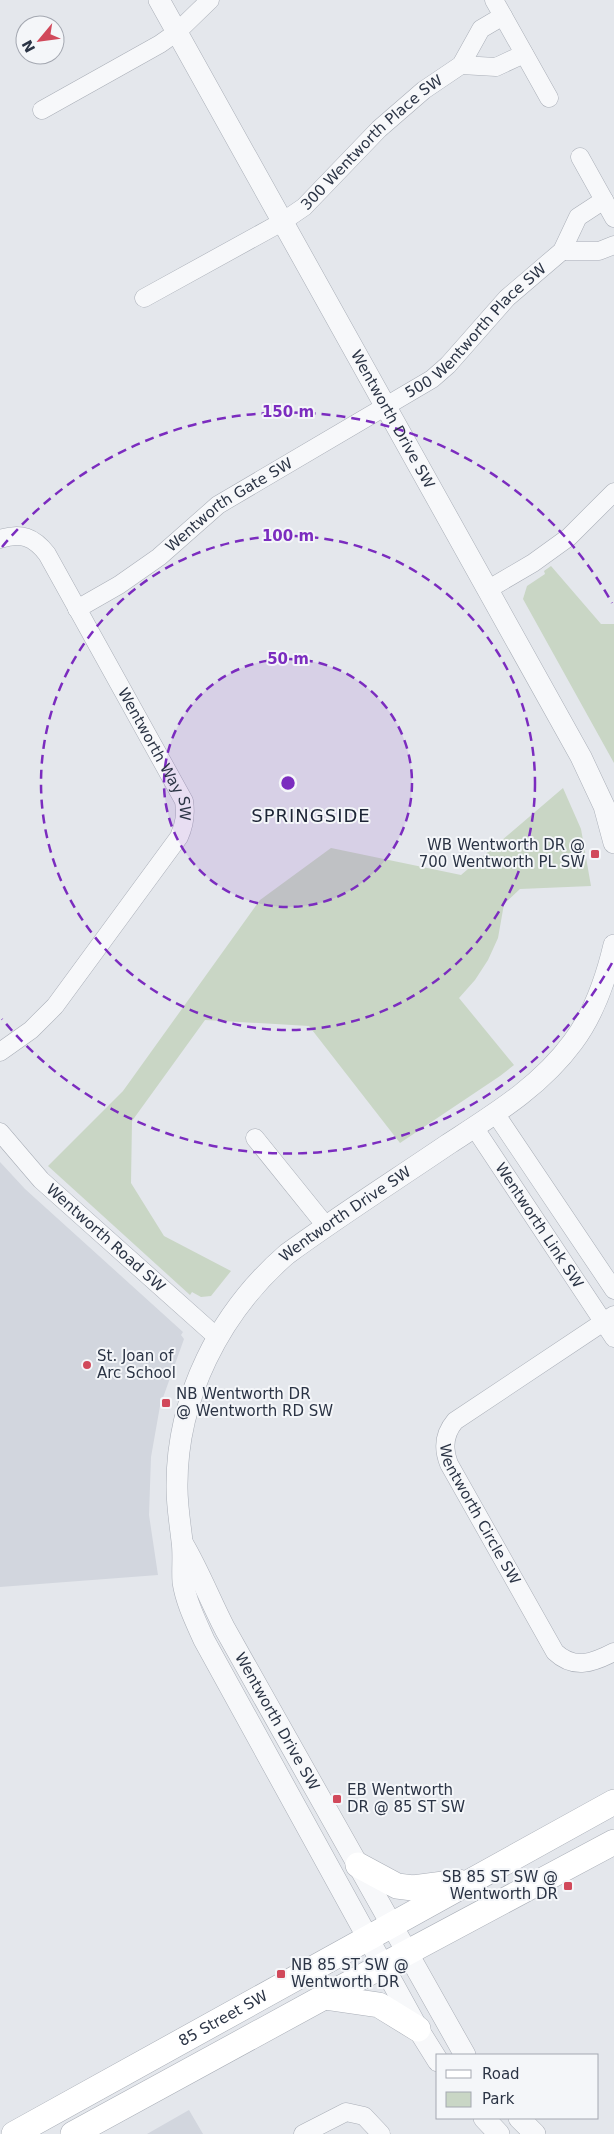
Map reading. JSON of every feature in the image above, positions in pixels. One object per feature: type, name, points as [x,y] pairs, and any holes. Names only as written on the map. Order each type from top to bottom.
[{"type":"main road","name":"85 Street SW","points":[[14,2134],[614,1802]]},
{"type":"main road","name":"85 Street SW","points":[[73,2134],[407,1952],[614,1842]]},
{"type":"main road","points":[[358,1865],[390,1884],[413,1888],[476,1880]]},
{"type":"main road","points":[[324,1997],[379,2005],[418,2029]]},
{"type":"street","name":"Wentworth Drive SW","points":[[160,0],[594,784],[604,806],[614,843]]},
{"type":"street","points":[[42,110],[160,44],[177,32],[210,0]]},
{"type":"street","points":[[494,0],[549,98]]},
{"type":"street","name":"300 Wentworth Place SW","points":[[144,298],[282,222],[304,207],[379,129],[424,90],[461,65],[481,29],[503,16]]},
{"type":"street","points":[[461,65],[496,67],[524,54]]},
{"type":"street","points":[[580,157],[614,218]]},
{"type":"street","name":"500 Wentworth Place SW","points":[[386,408],[432,379],[448,365],[507,298],[562,251],[578,217],[604,200]]},
{"type":"street","points":[[562,251],[599,251],[614,245]]},
{"type":"street","name":"Wentworth Gate SW","points":[[77,609],[119,585],[159,557],[218,505],[386,408]]},
{"type":"street","points":[[487,590],[534,563],[569,537],[614,492]]},
{"type":"street","name":"Wentworth Way SW","points":[[0,539],[26,536],[38,543],[47,554],[184,801],[185,819],[179,837],[55,1006],[31,1030],[0,1052]]},
{"type":"street","name":"Wentworth Drive SW","points":[[436,2058],[418,2029],[204,1640],[185,1590],[177,1487],[182,1433],[187,1408],[218,1338],[240,1305],[272,1268],[326,1226],[495,1113],[533,1085],[574,1041],[608,973],[614,945]]},
{"type":"street","name":"Wentworth Link SW","points":[[495,1113],[614,1290]]},
{"type":"street","name":"Wentworth Link SW","points":[[474,1127],[609,1318]]},
{"type":"street","name":"Wentworth Road SW","points":[[0,1132],[41,1180],[218,1338]]},
{"type":"street","points":[[255,1138],[326,1226]]},
{"type":"street","points":[[609,1318],[614,1338]]},
{"type":"street","name":"Wentworth Circle SW","points":[[609,1318],[455,1421],[449,1428],[445,1449],[449,1464],[555,1652],[564,1660],[586,1664],[600,1660],[614,1652]]},
{"type":"street","name":"Wentworth Drive SW","points":[[182,1543],[198,1570],[222,1622],[464,2054]]},
{"type":"street","points":[[303,2134],[346,2112],[364,2116],[381,2134]]},
{"type":"street","points":[[485,2119],[499,2134]]},
{"type":"shaded area","name":"St. Joan of Arc School","points":[[0,1162],[25,1189],[183,1332],[181,1335],[184,1339],[160,1406],[151,1457],[149,1515],[158,1575],[0,1587]]},
{"type":"shaded area","points":[[189,2110],[203,2134],[147,2134]]},
{"type":"green space","points":[[551,566],[601,624],[614,624],[614,763],[523,599],[527,586],[545,574],[544,571]]},
{"type":"green space","points":[[563,788],[581,829],[591,886],[520,889],[504,904],[498,938],[488,960],[475,980],[459,998],[514,1065],[500,1076],[400,1143],[309,1026],[205,1020],[132,1121],[131,1183],[164,1236],[231,1271],[211,1296],[201,1297],[192,1292],[190,1295],[48,1166],[123,1091],[260,900],[331,848],[461,875]]},
{"type":"place","name":"WB Wentworth DR @ 700 Wentworth PL SW","points":[[595,854]]},
{"type":"place","name":"St. Joan of Arc School","points":[[87,1365]]},
{"type":"place","name":"NB Wentworth DR @ Wentworth RD SW","points":[[166,1403]]},
{"type":"place","name":"EB Wentworth DR @ 85 ST SW","points":[[337,1799]]},
{"type":"place","name":"SB 85 ST SW @ Wentworth DR","points":[[568,1886]]},
{"type":"place","name":"NB 85 ST SW @ Wentworth DR","points":[[281,1974]]},
{"type":"district","name":"SPRINGSIDE","points":[[311,815]]}]
